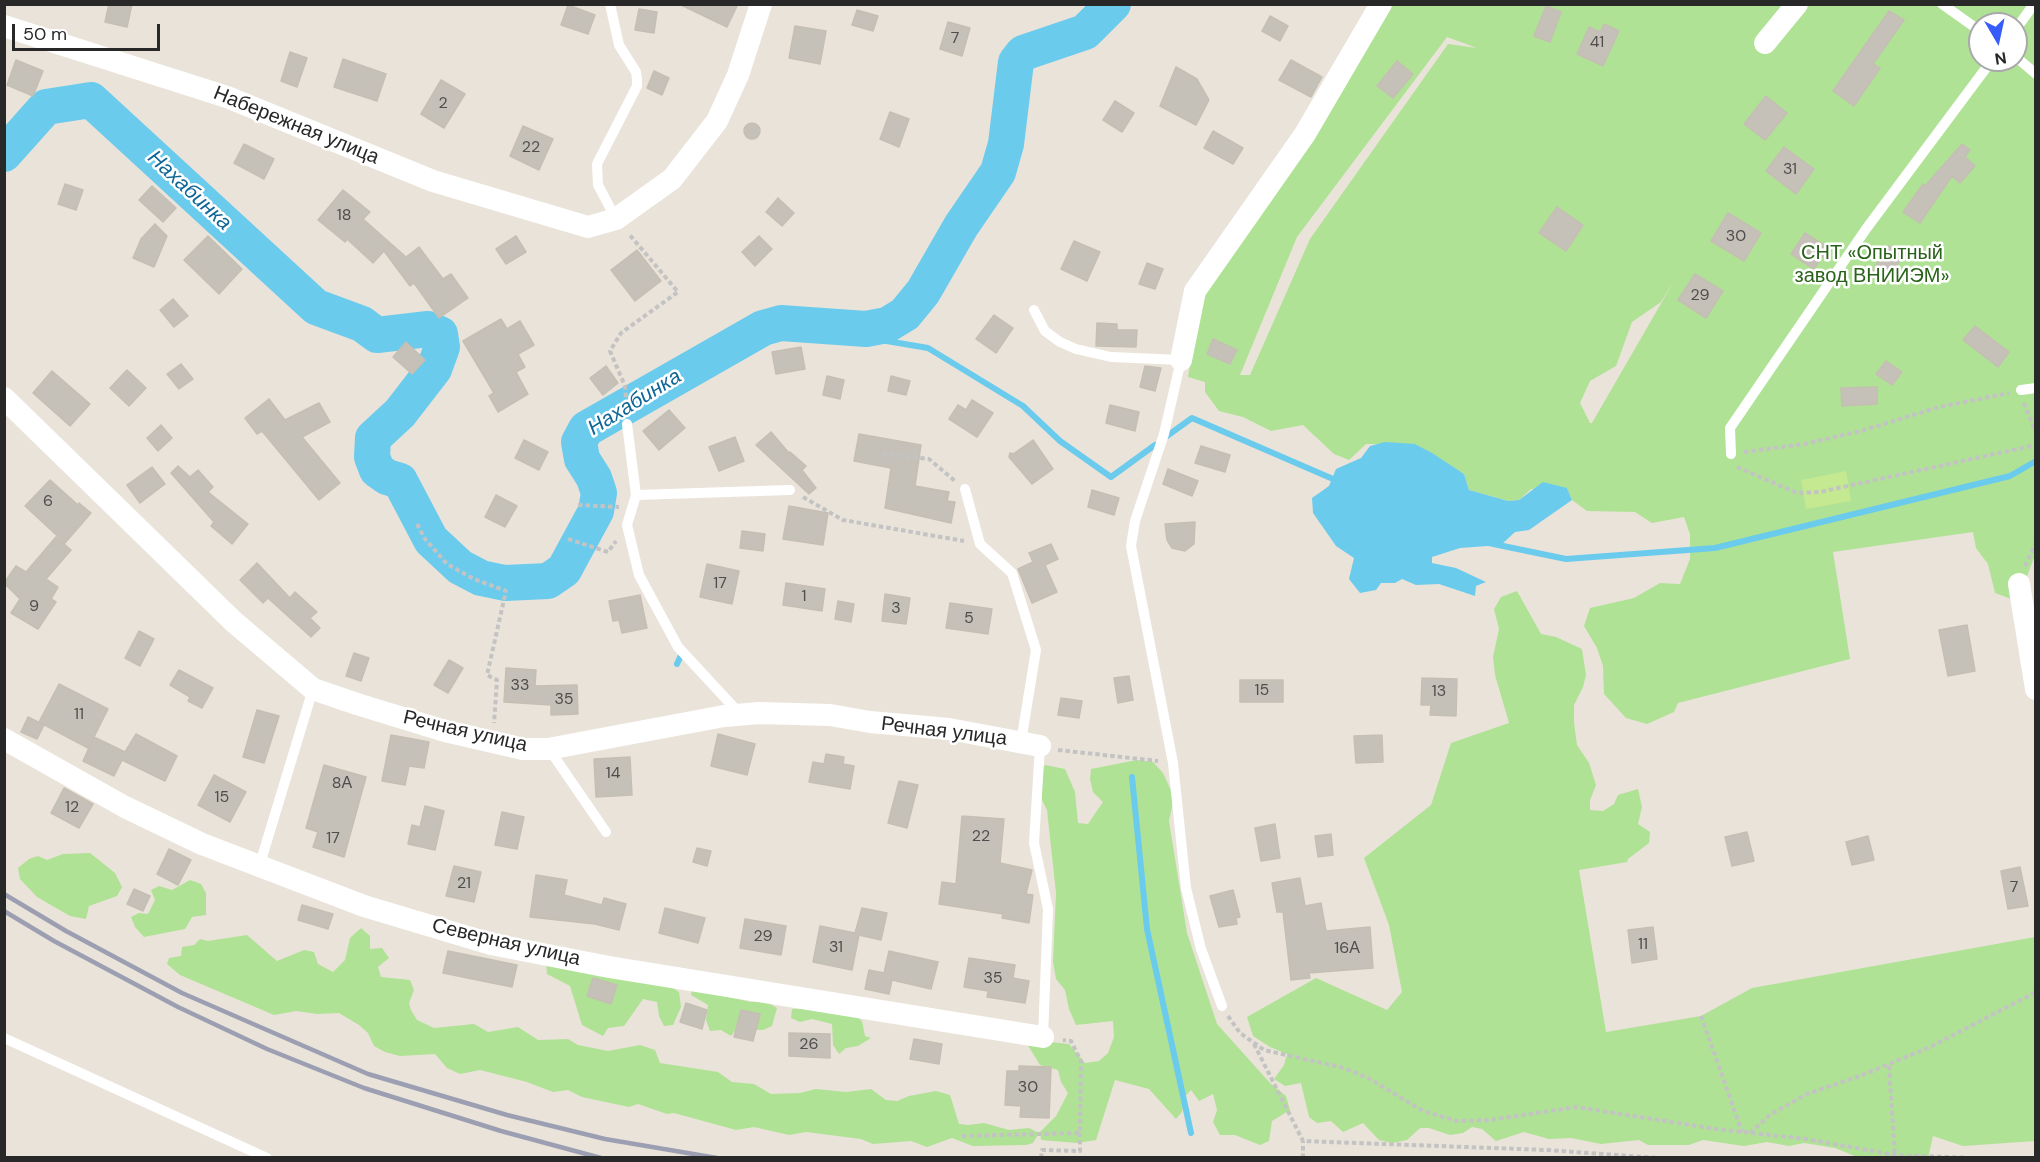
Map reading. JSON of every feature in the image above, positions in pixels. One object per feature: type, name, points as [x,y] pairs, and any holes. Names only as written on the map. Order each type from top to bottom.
[{"type":"street","points":[[616,219],[672,179],[717,121],[738,75],[761,4]]},
{"type":"street","points":[[1182,360],[1195,291],[1305,134],[1381,4]]},
{"type":"street","points":[[1765,43],[1797,4]]},
{"type":"street","name":"Набережная улица","points":[[4,26],[227,97],[433,181],[588,227],[616,219]]},
{"type":"street","name":"Речная улица","points":[[4,398],[234,622],[313,689],[445,731],[523,749],[548,749],[740,715],[830,715],[870,722],[949,729],[1031,744]]},
{"type":"street","points":[[2019,584],[2036,689]]},
{"type":"street","name":"Северная улица","points":[[4,739],[124,807],[202,844],[364,906],[491,944],[609,967],[1042,1037]]},
{"type":"lane","points":[[610,4],[619,45],[638,79],[637,86],[597,164],[598,185],[616,219]]},
{"type":"lane","points":[[1942,4],[1968,22]]},
{"type":"lane","points":[[1731,454],[1730,428],[1866,229],[1983,72]]},
{"type":"lane","points":[[1034,310],[1045,331],[1060,342],[1076,349],[1111,357],[1182,360],[1164,434],[1135,521],[1131,546],[1173,763],[1186,888],[1201,949],[1221,1006]]},
{"type":"lane","points":[[2021,394],[2036,388]]},
{"type":"lane","points":[[627,420],[636,495],[627,525],[639,575],[678,647],[740,715]]},
{"type":"lane","points":[[965,489],[980,544],[1012,573],[1036,650],[1031,744],[1034,843],[1048,909],[1042,1037]]},
{"type":"lane","points":[[636,495],[790,490]]},
{"type":"lane","points":[[259,867],[313,689]]},
{"type":"lane","points":[[548,749],[606,832]]},
{"type":"lane","points":[[4,1038],[267,1158]]},
{"type":"path","points":[[616,219],[678,292],[621,333],[610,351],[626,386],[627,420]]},
{"type":"path","points":[[1731,454],[1839,436],[1939,407],[2021,394],[2036,433]]},
{"type":"path","points":[[1735,466],[1797,493],[1820,492],[1994,456],[2036,445]]},
{"type":"path","points":[[883,454],[929,459],[965,489]]},
{"type":"path","points":[[790,490],[843,520],[980,544]]},
{"type":"path","points":[[578,505],[609,509]]},
{"type":"path","points":[[417,524],[425,539],[447,564],[474,579],[507,591],[487,675],[498,680],[492,742]]},
{"type":"path","points":[[568,539],[608,552]]},
{"type":"path","points":[[2029,553],[2036,542]]},
{"type":"path","points":[[1079,754],[1143,760]]},
{"type":"path","points":[[1750,1133],[1771,1114],[1807,1094],[1889,1065],[1994,1016],[2036,992]]},
{"type":"path","points":[[1221,1006],[1240,1033],[1264,1050],[1344,1068],[1370,1079],[1423,1111],[1457,1121],[1490,1120],[1576,1107],[1742,1132],[1806,1139],[1895,1156],[1974,1158]]},
{"type":"path","points":[[1701,1016],[1742,1132]]},
{"type":"path","points":[[1041,1158],[1042,1150],[1080,1151],[1081,1061],[1071,1041],[1042,1037]]},
{"type":"path","points":[[1254,1043],[1303,1141],[1303,1158]]},
{"type":"path","points":[[1889,1065],[1895,1156]]},
{"type":"path","points":[[962,1136],[1080,1133]]},
{"type":"path","points":[[1303,1141],[1546,1150],[1658,1158]]},
{"type":"path","points":[[1546,1150],[1546,1158]]},
{"type":"green space","name":"СНТ «Опытный завод ВНИИЭМ»","points":[[1390,5],[2035,5],[2036,552],[2025,582],[2022,603],[1995,593],[1988,564],[1976,548],[1973,532],[1833,552],[1850,659],[1678,703],[1674,712],[1647,724],[1626,718],[1604,694],[1603,666],[1597,648],[1584,626],[1590,608],[1634,598],[1660,583],[1680,584],[1690,559],[1690,534],[1684,517],[1652,523],[1635,512],[1587,511],[1572,500],[1567,488],[1531,489],[1519,500],[1508,501],[1469,490],[1464,474],[1415,444],[1366,444],[1349,460],[1334,454],[1303,425],[1271,431],[1243,417],[1219,411],[1205,392],[1205,382],[1188,377],[1200,300]],"holes":[[[1447,37],[1477,48],[1448,44],[1310,239],[1250,375],[1240,375],[1297,237]],[[1674,281],[1592,423],[1590,423],[1580,403],[1590,381],[1616,366],[1632,322],[1661,302]]]},
{"type":"green space","points":[[1846,471],[1851,501],[1806,509],[1801,480]]},
{"type":"green space","points":[[1517,591],[1541,634],[1556,637],[1582,649],[1586,675],[1574,705],[1574,723],[1577,745],[1589,763],[1596,785],[1590,800],[1590,810],[1603,811],[1614,804],[1618,795],[1638,789],[1642,807],[1638,824],[1650,832],[1649,843],[1627,862],[1579,870],[1606,1032],[1701,1016],[1752,988],[2035,937],[2035,1141],[1963,1146],[1933,1136],[1928,1158],[1857,1157],[1835,1148],[1804,1143],[1789,1146],[1767,1142],[1744,1146],[1703,1140],[1689,1145],[1648,1145],[1639,1140],[1601,1144],[1571,1138],[1549,1139],[1524,1132],[1496,1141],[1482,1129],[1472,1127],[1463,1133],[1450,1135],[1429,1128],[1420,1128],[1407,1140],[1392,1143],[1379,1140],[1363,1123],[1343,1132],[1331,1121],[1317,1123],[1309,1117],[1301,1083],[1285,1086],[1274,1079],[1284,1065],[1287,1054],[1253,1036],[1247,1017],[1316,978],[1387,1010],[1402,992],[1389,925],[1364,858],[1431,805],[1451,743],[1509,723],[1495,675],[1493,657],[1499,629],[1494,609],[1501,597]]},
{"type":"green space","points":[[1137,760],[1153,762],[1163,773],[1174,797],[1169,821],[1187,933],[1217,1024],[1270,1083],[1286,1096],[1290,1110],[1272,1121],[1269,1141],[1260,1145],[1235,1135],[1220,1135],[1213,1122],[1217,1110],[1213,1094],[1199,1101],[1191,1090],[1185,1096],[1182,1112],[1176,1119],[1149,1089],[1115,1080],[1096,1140],[1077,1143],[1041,1140],[1040,1132],[1056,1116],[1068,1093],[1061,1082],[1058,1070],[1040,1065],[1027,1044],[1050,1042],[1069,1044],[1085,1063],[1099,1061],[1108,1053],[1114,1037],[1113,1021],[1076,1025],[1069,1009],[1065,990],[1056,979],[1053,962],[1056,893],[1047,810],[1039,794],[1038,773],[1045,765],[1065,769],[1075,792],[1078,823],[1088,824],[1103,802],[1093,792],[1090,779],[1091,769]]},
{"type":"green space","points":[[90,853],[115,873],[122,887],[117,896],[89,906],[86,919],[70,916],[37,897],[20,879],[18,868],[29,859],[38,856],[47,860],[63,854]]},
{"type":"green space","points":[[190,880],[201,884],[206,893],[206,915],[192,917],[185,929],[144,937],[135,927],[131,917],[139,913],[148,914],[155,900],[151,890],[159,886],[172,890]]},
{"type":"green space","points":[[361,928],[370,936],[370,949],[382,948],[389,958],[378,967],[381,977],[410,980],[414,990],[409,1003],[411,1010],[417,1020],[434,1028],[474,1024],[488,1032],[518,1027],[538,1040],[568,1039],[578,1045],[608,1051],[640,1045],[655,1050],[660,1063],[718,1072],[732,1082],[754,1084],[771,1094],[800,1093],[816,1089],[846,1092],[871,1089],[886,1100],[897,1101],[909,1096],[936,1091],[950,1095],[959,1124],[984,1123],[1009,1130],[1029,1128],[1039,1133],[1033,1143],[1026,1145],[973,1146],[952,1138],[927,1147],[911,1141],[873,1144],[861,1139],[806,1132],[789,1135],[754,1127],[736,1130],[674,1113],[667,1114],[638,1104],[629,1107],[582,1097],[568,1090],[553,1092],[527,1082],[480,1070],[460,1074],[447,1068],[435,1054],[400,1056],[385,1052],[374,1046],[368,1033],[359,1025],[339,1013],[317,1014],[296,1011],[274,1015],[180,975],[167,964],[169,958],[181,956],[182,947],[194,945],[200,939],[208,941],[247,935],[277,961],[304,950],[314,952],[318,964],[333,972],[345,960],[350,938]]},
{"type":"green space","points":[[546,962],[662,981],[679,992],[681,1007],[673,1025],[664,1026],[659,1016],[657,1002],[643,999],[624,1026],[608,1028],[603,1036],[582,1025],[570,986],[547,974]]},
{"type":"green space","points":[[692,989],[751,1002],[767,1002],[777,1008],[772,1026],[763,1030],[736,1029],[731,1036],[721,1030],[710,1031],[706,1020],[708,1005],[691,995]]},
{"type":"green space","points":[[814,1008],[856,1016],[862,1021],[865,1036],[871,1038],[858,1046],[846,1048],[839,1054],[833,1045],[832,1024],[812,1019],[800,1022],[791,1018],[792,1009]]},
{"type":"water","points":[[1385,442],[1415,444],[1432,453],[1464,474],[1469,490],[1508,501],[1519,500],[1543,482],[1567,488],[1572,500],[1529,530],[1515,532],[1501,545],[1460,548],[1432,557],[1432,563],[1456,568],[1486,582],[1476,586],[1475,596],[1439,584],[1416,585],[1402,579],[1395,583],[1381,583],[1376,590],[1360,593],[1349,579],[1354,558],[1336,546],[1313,513],[1312,498],[1329,486],[1336,469],[1361,458],[1370,446]]},
{"type":"building","points":[[109,4],[132,4],[127,27],[105,22]]},
{"type":"building","points":[[679,4],[738,4],[727,27]]},
{"type":"building","points":[[568,5],[595,15],[588,34],[561,25]]},
{"type":"building","points":[[1546,6],[1561,12],[1550,42],[1534,36]]},
{"type":"building","points":[[639,9],[657,12],[654,33],[635,30]]},
{"type":"building","points":[[857,10],[878,16],[873,31],[852,25]]},
{"type":"building","points":[[1889,11],[1904,20],[1873,64],[1880,68],[1854,106],[1833,91]]},
{"type":"building","points":[[1270,16],[1288,26],[1280,41],[1262,31]]},
{"type":"building","points":[[948,22],[970,28],[962,56],[940,49]]},
{"type":"building","points":[[1604,24],[1619,31],[1603,66],[1577,54],[1589,27],[1600,32]]},
{"type":"building","points":[[795,26],[826,31],[820,64],[789,58]]},
{"type":"building","points":[[290,52],[307,58],[297,87],[281,81]]},
{"type":"building","points":[[343,59],[386,74],[377,101],[334,87]]},
{"type":"building","points":[[16,60],[43,71],[33,96],[7,85]]},
{"type":"building","points":[[1291,60],[1322,77],[1311,97],[1279,80]]},
{"type":"building","points":[[1397,61],[1413,74],[1393,98],[1377,86]]},
{"type":"building","points":[[1176,67],[1197,79],[1209,100],[1196,125],[1160,106]]},
{"type":"building","points":[[654,71],[669,78],[662,95],[647,88]]},
{"type":"building","points":[[441,80],[465,94],[444,128],[421,114]]},
{"type":"building","points":[[1766,96],[1787,113],[1765,140],[1744,124]]},
{"type":"building","points":[[1115,101],[1134,113],[1122,132],[1103,120]]},
{"type":"building","points":[[890,112],[909,119],[899,147],[880,139]]},
{"type":"building","points":[[752,123],[758,125],[760,131],[758,137],[752,139],[746,137],[744,131],[746,125]]},
{"type":"building","points":[[523,126],[553,139],[539,170],[510,156]]},
{"type":"building","points":[[1213,131],[1243,148],[1233,164],[1204,148]]},
{"type":"building","points":[[244,144],[274,159],[264,179],[234,163]]},
{"type":"building","points":[[1962,144],[1970,150],[1965,157],[1975,166],[1960,183],[1952,176],[1920,223],[1903,212],[1923,184],[1925,186]]},
{"type":"building","points":[[1784,147],[1814,169],[1796,194],[1766,171]]},
{"type":"building","points":[[65,184],[83,190],[76,210],[58,204]]},
{"type":"building","points":[[152,186],[176,208],[163,222],[139,200]]},
{"type":"building","points":[[343,190],[370,212],[363,219],[406,257],[419,247],[443,279],[451,274],[468,298],[439,318],[414,283],[410,286],[384,251],[373,263],[347,239],[345,242],[318,220]]},
{"type":"building","points":[[778,198],[794,213],[782,226],[766,212]]},
{"type":"building","points":[[1557,207],[1583,225],[1566,251],[1539,233]]},
{"type":"building","points":[[1728,213],[1761,233],[1744,261],[1711,241]]},
{"type":"building","points":[[155,224],[167,236],[154,267],[133,258],[141,239]]},
{"type":"building","points":[[1805,233],[1828,248],[1814,269],[1791,254]]},
{"type":"building","points":[[208,236],[242,269],[219,294],[184,260]]},
{"type":"building","points":[[516,236],[526,252],[506,264],[496,249]]},
{"type":"building","points":[[759,236],[772,249],[755,266],[742,252]]},
{"type":"building","points":[[1074,241],[1100,252],[1087,281],[1061,269]]},
{"type":"building","points":[[1888,246],[1903,255],[1888,279],[1873,270]]},
{"type":"building","points":[[637,250],[661,281],[635,301],[611,270]]},
{"type":"building","points":[[1147,263],[1163,269],[1155,289],[1139,284]]},
{"type":"building","points":[[1695,274],[1723,291],[1706,318],[1678,300]]},
{"type":"building","points":[[173,299],[188,316],[174,327],[160,310]]},
{"type":"building","points":[[994,315],[1013,328],[996,353],[976,339]]},
{"type":"building","points":[[501,319],[507,329],[520,321],[534,345],[518,354],[525,367],[516,372],[528,394],[498,412],[489,396],[494,393],[463,341]]},
{"type":"building","points":[[1097,323],[1117,324],[1117,330],[1137,330],[1136,347],[1096,346]]},
{"type":"building","points":[[1975,326],[2009,352],[1998,367],[1963,340]]},
{"type":"building","points":[[1213,339],[1237,350],[1230,364],[1207,354]]},
{"type":"building","points":[[406,342],[425,360],[412,374],[393,357]]},
{"type":"building","points":[[801,347],[805,369],[776,374],[772,352]]},
{"type":"building","points":[[1886,361],[1902,372],[1892,385],[1876,374]]},
{"type":"building","points":[[181,364],[193,379],[179,389],[167,374]]},
{"type":"building","points":[[606,366],[618,383],[603,395],[590,378]]},
{"type":"building","points":[[1145,366],[1161,368],[1155,391],[1140,387]]},
{"type":"building","points":[[127,370],[146,388],[129,406],[110,388]]},
{"type":"building","points":[[52,371],[90,404],[70,426],[33,393]]},
{"type":"building","points":[[827,376],[844,380],[840,399],[823,395]]},
{"type":"building","points":[[891,376],[910,381],[906,395],[888,391]]},
{"type":"building","points":[[1877,387],[1877,404],[1842,406],[1841,388]]},
{"type":"building","points":[[269,399],[285,420],[319,403],[330,422],[302,437],[340,483],[319,500],[262,431],[257,434],[245,418]]},
{"type":"building","points":[[972,400],[993,413],[977,437],[949,419],[958,405],[966,410]]},
{"type":"building","points":[[1110,405],[1139,412],[1135,431],[1106,423]]},
{"type":"building","points":[[669,410],[685,428],[659,450],[643,431]]},
{"type":"building","points":[[161,425],[172,438],[158,451],[147,438]]},
{"type":"building","points":[[771,432],[789,453],[806,466],[802,470],[816,488],[809,494],[756,445]]},
{"type":"building","points":[[859,434],[921,445],[915,486],[949,492],[947,501],[955,502],[951,523],[885,508],[891,468],[854,461]]},
{"type":"building","points":[[735,437],[744,461],[719,471],[709,447]]},
{"type":"building","points":[[524,440],[548,452],[539,470],[515,458]]},
{"type":"building","points":[[1033,440],[1053,469],[1032,484],[1009,457],[1010,453],[1013,454]]},
{"type":"building","points":[[1201,446],[1230,455],[1225,472],[1195,463]]},
{"type":"building","points":[[178,466],[190,477],[198,470],[213,487],[208,492],[248,524],[232,544],[211,526],[214,522],[171,473]]},
{"type":"building","points":[[152,467],[165,484],[140,503],[127,485]]},
{"type":"building","points":[[1168,469],[1198,481],[1192,496],[1163,484]]},
{"type":"building","points":[[50,480],[78,505],[79,503],[91,513],[65,543],[25,506]]},
{"type":"building","points":[[1092,490],[1119,498],[1114,515],[1088,507]]},
{"type":"building","points":[[496,495],[517,506],[505,527],[485,517]]},
{"type":"building","points":[[789,506],[828,513],[823,545],[783,539]]},
{"type":"building","points":[[1195,522],[1194,544],[1185,551],[1172,548],[1167,540],[1165,524]]},
{"type":"building","points":[[742,531],[765,534],[763,551],[740,548]]},
{"type":"building","points":[[56,537],[71,550],[46,579],[58,587],[51,599],[56,602],[38,629],[11,613],[20,599],[4,583],[16,566],[26,572]]},
{"type":"building","points":[[1051,544],[1058,559],[1045,565],[1057,592],[1032,603],[1018,569],[1033,562],[1029,553]]},
{"type":"building","points":[[257,563],[290,598],[295,592],[317,612],[310,618],[320,628],[311,637],[268,598],[263,603],[240,580]]},
{"type":"building","points":[[707,564],[739,571],[732,604],[700,597]]},
{"type":"building","points":[[786,583],[825,589],[822,611],[783,605]]},
{"type":"building","points":[[885,594],[910,598],[906,624],[882,621]]},
{"type":"building","points":[[640,595],[647,628],[622,633],[619,620],[613,621],[609,601]]},
{"type":"building","points":[[838,601],[854,604],[851,622],[835,619]]},
{"type":"building","points":[[950,603],[992,609],[988,634],[946,628]]},
{"type":"building","points":[[1967,625],[1975,671],[1948,676],[1939,630]]},
{"type":"building","points":[[139,631],[154,639],[140,666],[125,658]]},
{"type":"building","points":[[354,653],[369,658],[361,681],[346,676]]},
{"type":"building","points":[[449,660],[463,668],[448,693],[434,685]]},
{"type":"building","points":[[506,668],[536,670],[535,686],[577,685],[578,714],[551,715],[551,705],[504,702]]},
{"type":"building","points":[[179,670],[213,688],[202,708],[188,701],[190,697],[170,685]]},
{"type":"building","points":[[1129,676],[1133,700],[1118,703],[1114,678]]},
{"type":"building","points":[[1422,678],[1457,679],[1456,716],[1430,715],[1431,705],[1421,705]]},
{"type":"building","points":[[1240,680],[1283,680],[1283,702],[1240,702]]},
{"type":"building","points":[[59,684],[108,709],[94,737],[125,752],[136,734],[177,756],[165,781],[122,760],[114,776],[83,761],[93,739],[88,748],[39,722]]},
{"type":"building","points":[[1061,698],[1082,701],[1079,718],[1058,715]]},
{"type":"building","points":[[257,710],[279,716],[264,763],[243,757]]},
{"type":"building","points":[[28,717],[44,725],[37,739],[21,732]]},
{"type":"building","points":[[718,734],[755,744],[747,775],[711,766]]},
{"type":"building","points":[[391,735],[429,742],[424,768],[409,766],[405,785],[382,781]]},
{"type":"building","points":[[1382,735],[1383,762],[1356,763],[1354,736]]},
{"type":"building","points":[[826,754],[844,757],[843,764],[854,766],[850,789],[809,782],[813,762],[824,764]]},
{"type":"building","points":[[630,757],[632,795],[596,797],[594,759]]},
{"type":"building","points":[[324,765],[366,777],[344,857],[313,847],[318,832],[306,828]]},
{"type":"building","points":[[214,775],[246,792],[230,822],[198,805]]},
{"type":"building","points":[[899,781],[918,785],[907,828],[888,823]]},
{"type":"building","points":[[64,788],[93,804],[79,828],[51,813]]},
{"type":"building","points":[[425,806],[444,811],[435,850],[408,844],[412,825],[420,827]]},
{"type":"building","points":[[502,812],[524,817],[517,849],[495,845]]},
{"type":"building","points":[[962,816],[1004,819],[1000,863],[1032,870],[1026,894],[1033,895],[1029,923],[1002,918],[1003,914],[939,904],[942,882],[956,884]]},
{"type":"building","points":[[1275,824],[1280,858],[1261,861],[1255,828]]},
{"type":"building","points":[[1747,832],[1754,861],[1732,866],[1725,837]]},
{"type":"building","points":[[1331,834],[1333,855],[1318,857],[1315,836]]},
{"type":"building","points":[[1868,836],[1874,860],[1852,865],[1846,842]]},
{"type":"building","points":[[697,848],[711,851],[707,866],[693,862]]},
{"type":"building","points":[[169,849],[191,860],[178,885],[157,874]]},
{"type":"building","points":[[454,866],[481,872],[474,902],[446,896]]},
{"type":"building","points":[[2020,867],[2028,906],[2008,909],[2001,871]]},
{"type":"building","points":[[536,875],[567,880],[564,895],[602,905],[604,898],[626,904],[619,930],[595,924],[530,917]]},
{"type":"building","points":[[1300,878],[1305,906],[1321,903],[1326,931],[1370,927],[1373,968],[1309,973],[1310,978],[1291,980],[1283,912],[1277,912],[1272,883]]},
{"type":"building","points":[[134,889],[150,896],[143,911],[127,904]]},
{"type":"building","points":[[1233,890],[1240,917],[1236,918],[1237,924],[1219,927],[1210,896]]},
{"type":"building","points":[[302,905],[333,914],[328,929],[298,920]]},
{"type":"building","points":[[665,908],[705,918],[698,943],[659,933]]},
{"type":"building","points":[[862,908],[887,913],[881,940],[859,935],[852,970],[813,962],[820,926],[855,933]]},
{"type":"building","points":[[745,919],[786,926],[781,955],[740,948]]},
{"type":"building","points":[[1653,927],[1657,959],[1632,963],[1628,930]]},
{"type":"building","points":[[448,951],[517,965],[512,987],[443,973]]},
{"type":"building","points":[[889,951],[938,962],[931,989],[892,980],[889,994],[865,989],[869,970],[884,973]]},
{"type":"building","points":[[969,958],[1015,965],[1013,978],[1029,981],[1025,1003],[987,997],[988,991],[964,987]]},
{"type":"building","points":[[593,978],[617,985],[611,1004],[587,996]]},
{"type":"building","points":[[686,1003],[707,1010],[702,1029],[680,1022]]},
{"type":"building","points":[[741,1010],[760,1014],[753,1041],[734,1037]]},
{"type":"building","points":[[789,1033],[830,1034],[830,1058],[789,1056]]},
{"type":"building","points":[[914,1039],[942,1044],[939,1064],[910,1059]]},
{"type":"building","points":[[1019,1066],[1051,1067],[1049,1118],[1020,1117],[1021,1106],[1005,1105],[1007,1071],[1019,1071]]},
{"type":"waterway","name":"Нахабинка","points":[[4,154],[46,107],[91,100],[316,307],[362,324],[377,335],[428,329],[440,334],[442,347],[434,369],[400,413],[373,438],[372,457],[377,470],[387,477],[400,481],[431,540],[460,567],[481,578],[505,583],[548,581],[564,570],[596,511],[599,493],[594,478],[582,459],[579,442],[586,429],[763,328],[781,323],[866,329],[887,325],[905,314],[923,292],[961,226],[998,172],[1006,144],[1016,62],[1023,53],[1085,32],[1113,4]]},
{"type":"waterway","points":[[781,323],[928,348],[1023,406],[1060,441],[1111,477],[1155,445]]},
{"type":"waterway","points":[[1167,436],[1192,418],[1340,482]]},
{"type":"waterway","points":[[1479,541],[1566,559],[1715,548],[2010,476],[2036,461]]},
{"type":"waterway","points":[[677,664],[682,653]]},
{"type":"waterway","points":[[1132,777],[1147,929],[1191,1133]]},
{"type":"railway","points":[[4,894],[66,931],[182,993],[368,1074],[507,1115],[605,1139],[717,1158]]},
{"type":"railway","points":[[4,911],[54,941],[178,1007],[267,1049],[364,1088],[501,1131],[601,1158]]}]
